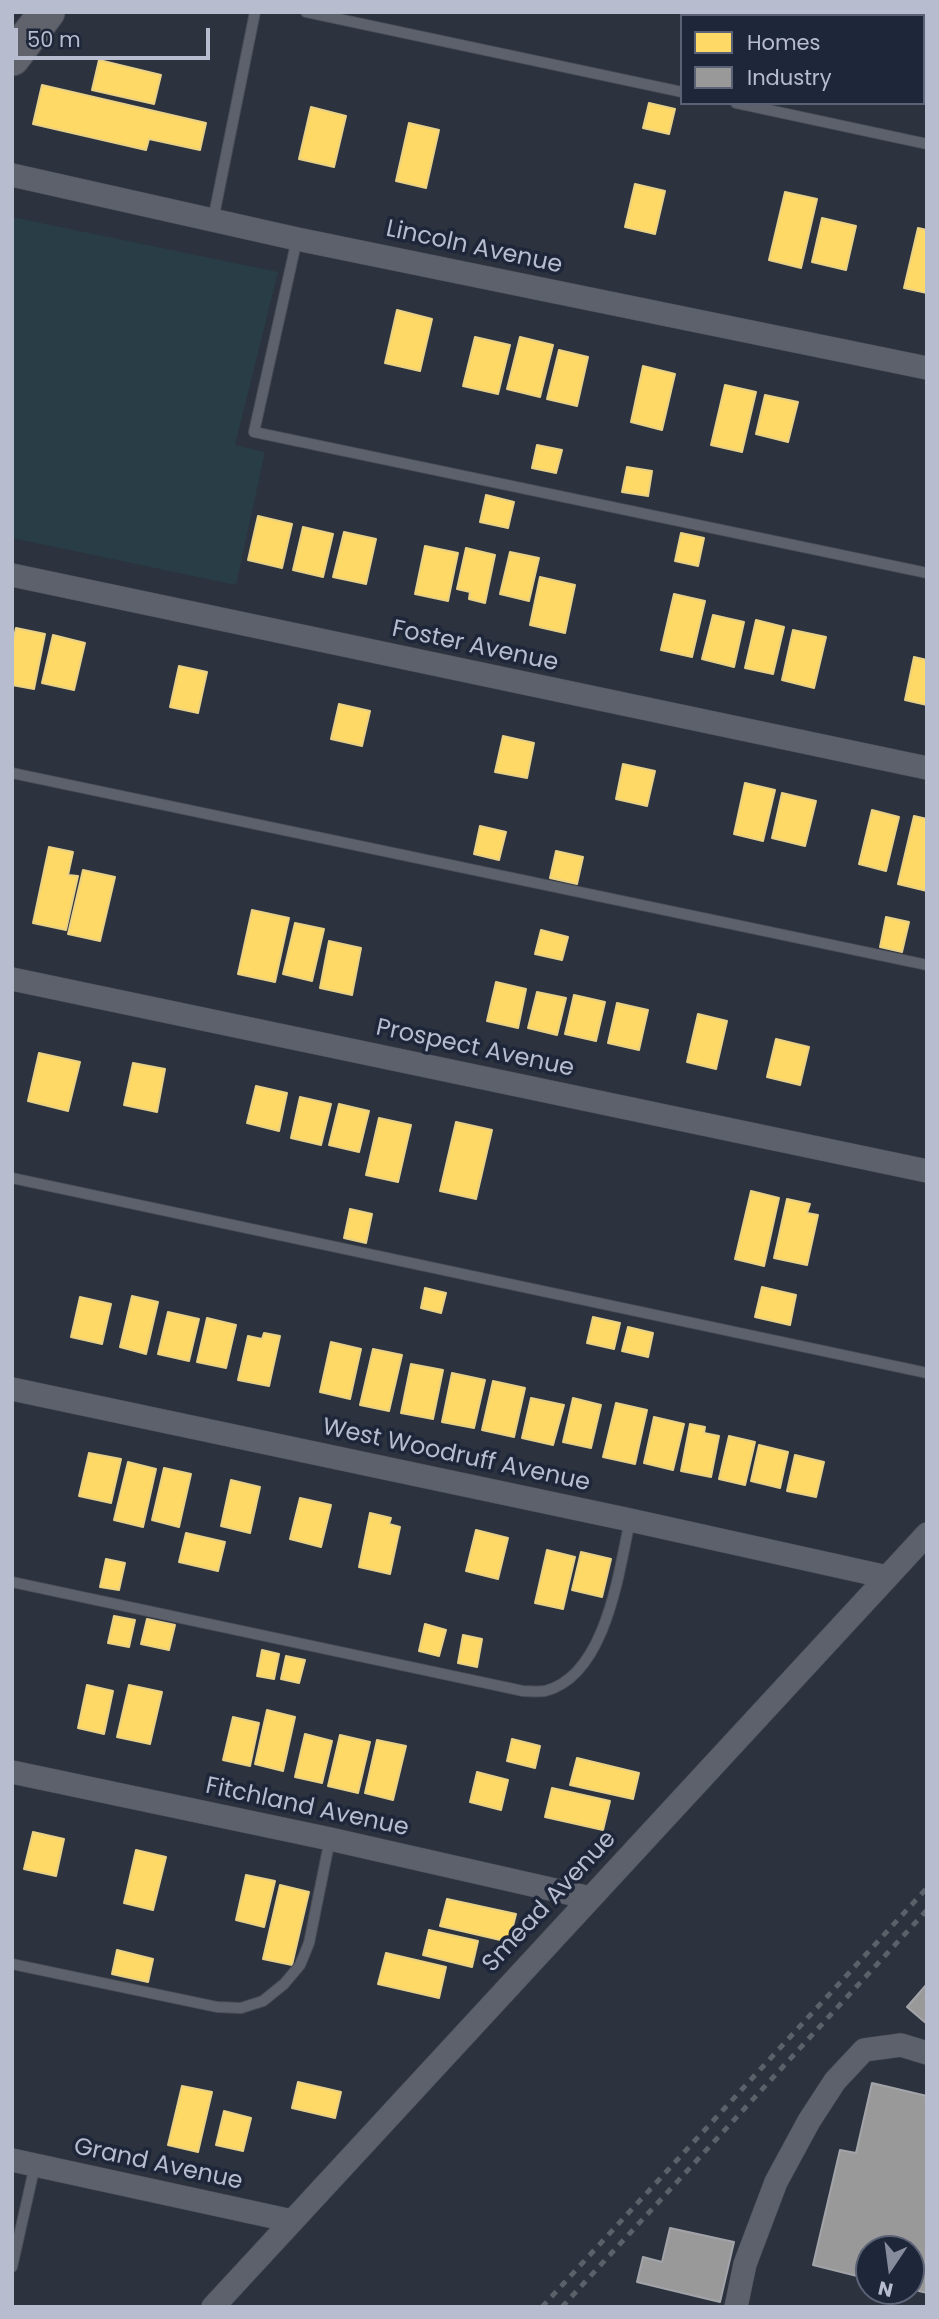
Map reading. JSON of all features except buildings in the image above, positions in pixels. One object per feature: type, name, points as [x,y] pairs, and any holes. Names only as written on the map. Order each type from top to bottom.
[{"type":"main road","points":[[12,58],[47,12]]},
{"type":"street","name":"Lincoln Avenue","points":[[12,175],[297,239],[927,368]]},
{"type":"street","name":"Foster Avenue","points":[[12,575],[927,768]]},
{"type":"street","name":"Prospect Avenue","points":[[12,979],[927,1171]]},
{"type":"street","name":"West Woodruff Avenue","points":[[12,1389],[887,1577]]},
{"type":"street","name":"Smead Avenue","points":[[213,2307],[927,1534]]},
{"type":"street","name":"Fitchland Avenue","points":[[12,1772],[330,1839],[590,1898]]},
{"type":"street","points":[[736,2307],[745,2264],[776,2182],[809,2121],[835,2081],[864,2050],[901,2045],[927,2053]]},
{"type":"street","name":"Grand Avenue","points":[[12,2160],[292,2221]]},
{"type":"lane","points":[[213,220],[255,12]]},
{"type":"lane","points":[[306,12],[680,92]]},
{"type":"lane","points":[[745,105],[927,144]]},
{"type":"lane","points":[[297,239],[254,432],[927,573]]},
{"type":"lane","points":[[12,773],[927,965]]},
{"type":"lane","points":[[12,1178],[927,1373]]},
{"type":"lane","points":[[12,1582],[523,1691],[544,1691],[564,1682],[583,1663],[599,1639],[611,1609],[630,1520]]},
{"type":"lane","points":[[12,1964],[217,2007],[241,2008],[263,2001],[284,1984],[300,1965],[309,1943],[330,1839]]},
{"type":"lane","points":[[12,2267],[35,2165]]},
{"type":"shaded area","points":[[12,217],[278,272],[235,445],[265,452],[236,585],[12,538]]},
{"type":"railway","points":[[542,2307],[927,1888]]},
{"type":"railway","points":[[562,2307],[927,1910]]}]
